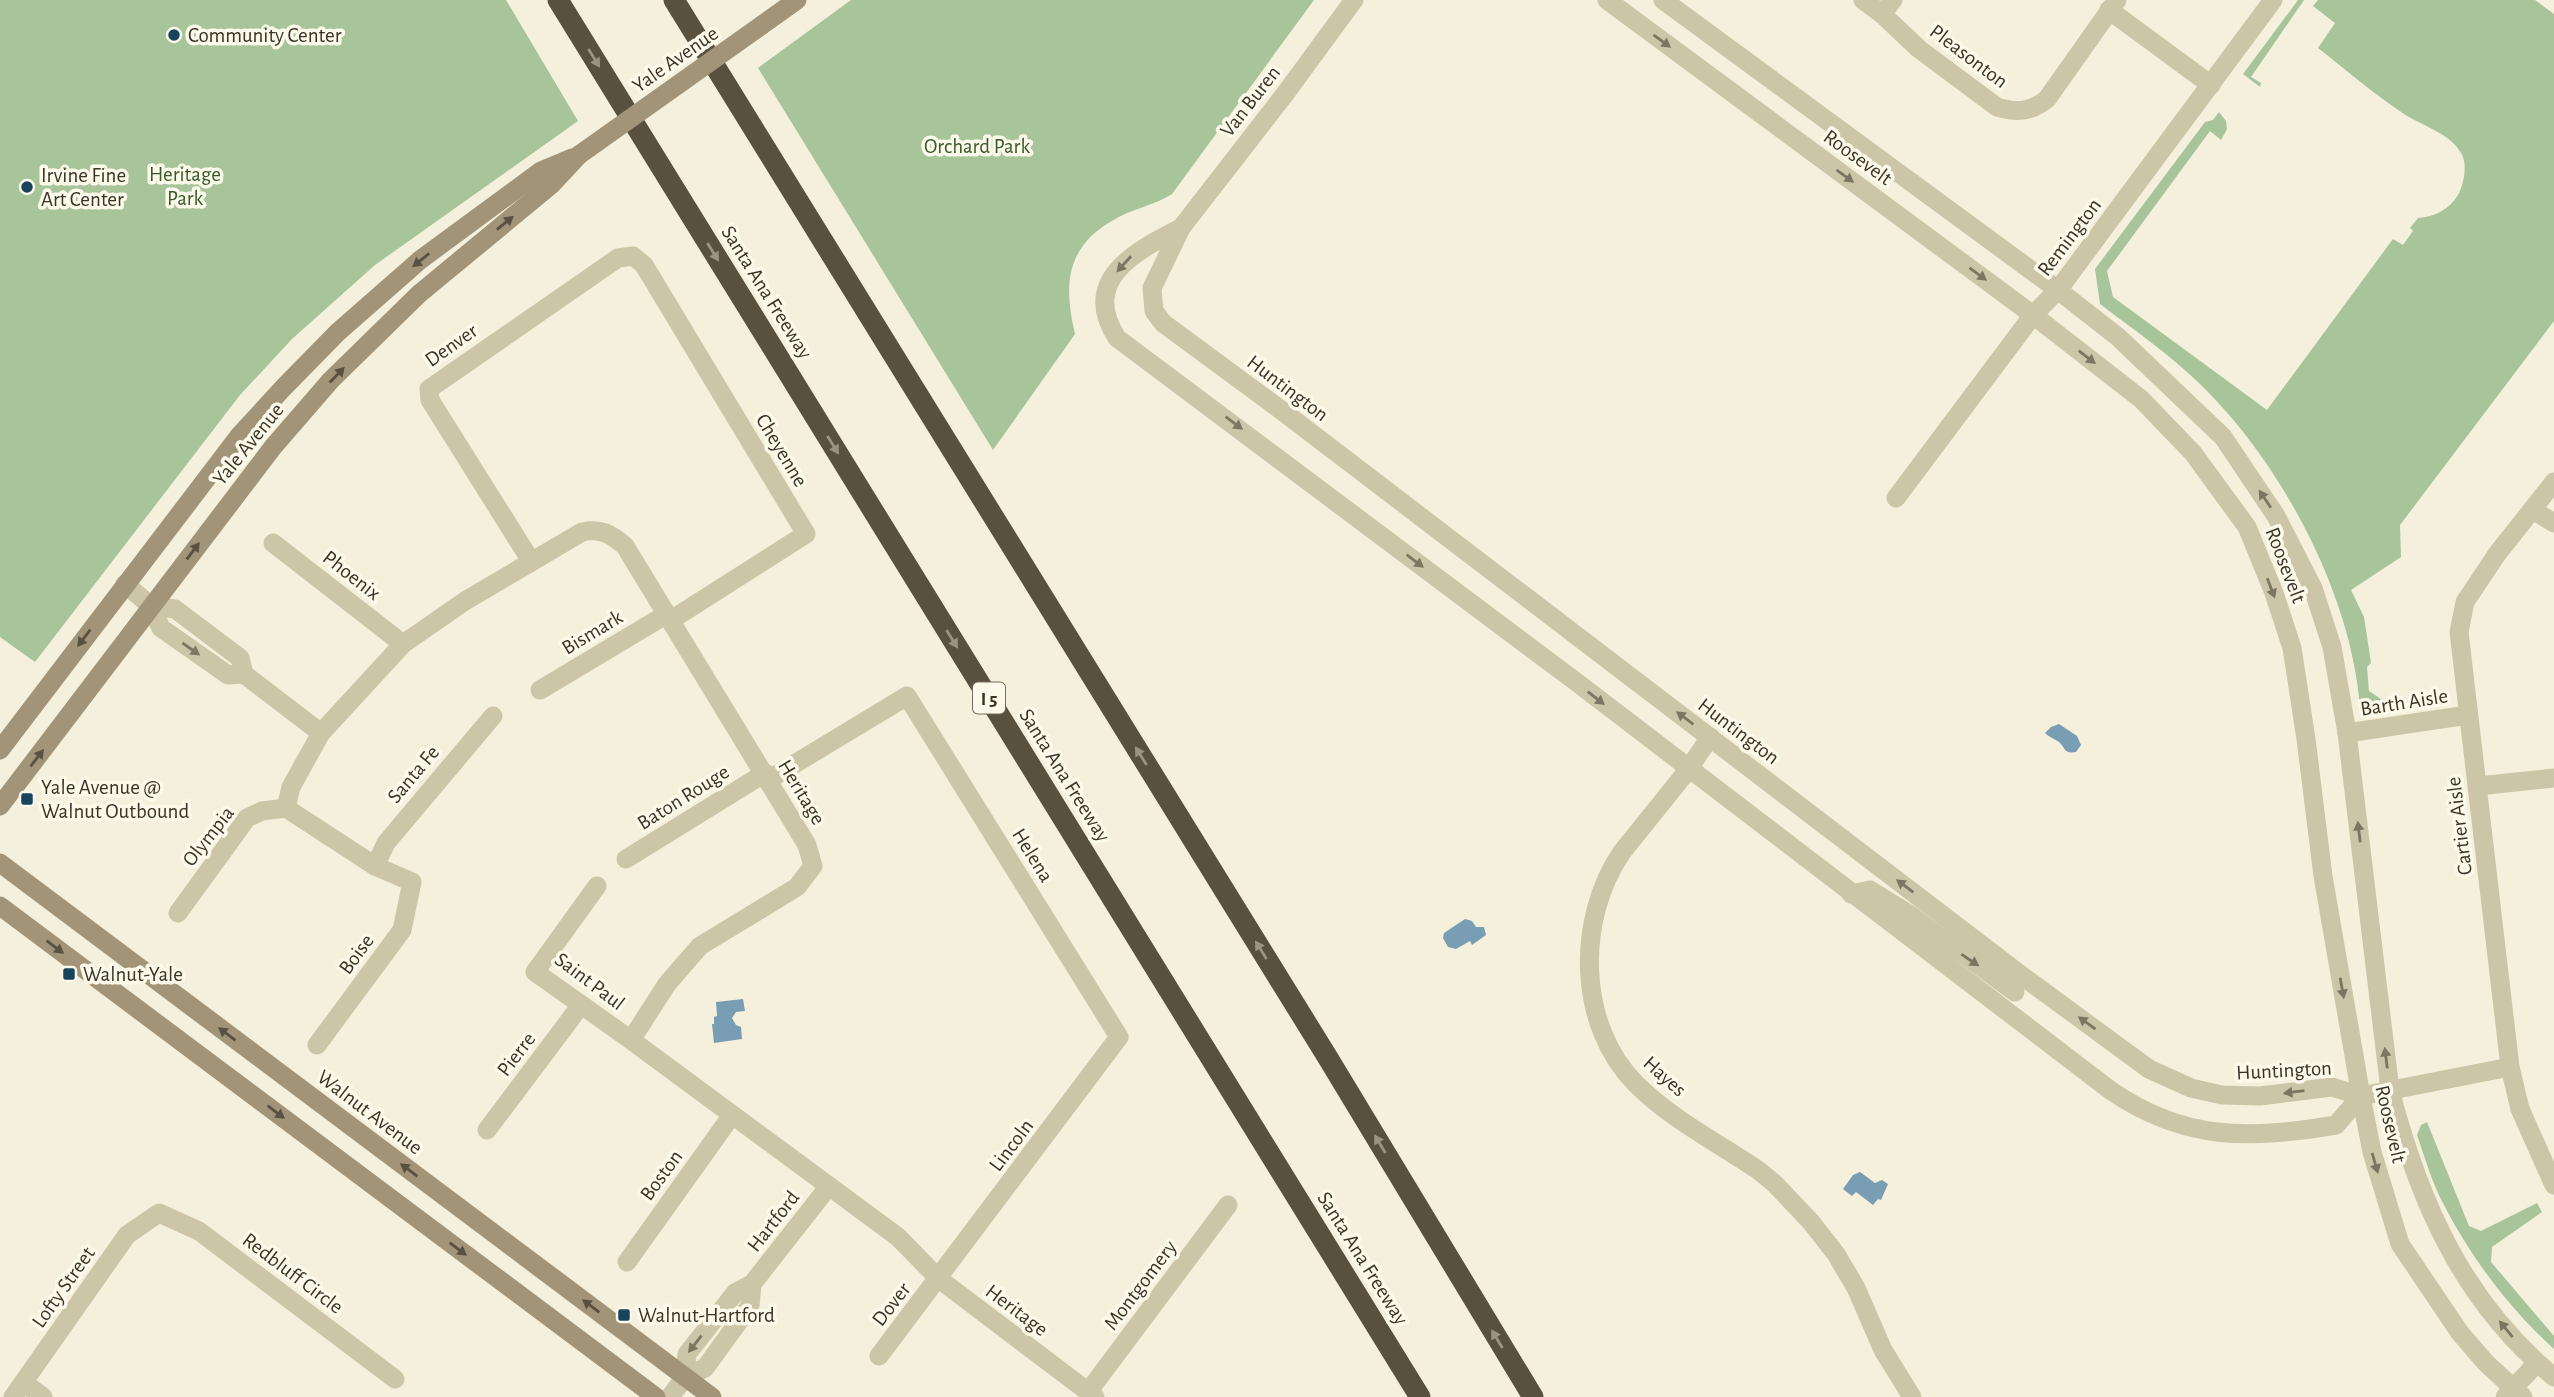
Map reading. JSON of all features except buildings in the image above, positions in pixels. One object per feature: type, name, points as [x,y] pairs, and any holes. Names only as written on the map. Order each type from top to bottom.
[{"type":"highway","name":"Santa Ana Freeway","points":[[558,0],[1420,1397]]},
{"type":"highway","points":[[674,0],[1328,1058],[1533,1397]]},
{"type":"main road","name":"Yale Avenue","points":[[0,806],[273,447],[331,380],[419,294],[551,185],[579,155],[797,0]]},
{"type":"main road","name":"Yale Avenue","points":[[0,750],[239,436],[338,332],[420,260],[530,179],[541,171],[579,155]]},
{"type":"main road","name":"Walnut Avenue","points":[[0,863],[712,1397]]},
{"type":"main road","points":[[0,906],[656,1397]]},
{"type":"street","name":"Van Buren","points":[[1181,228],[1354,0]]},
{"type":"street","name":"Roosevelt","points":[[1607,0],[2033,315],[2141,399],[2193,453],[2247,527],[2274,593],[2292,648],[2323,876],[2361,1096],[2372,1152],[2400,1244],[2460,1334],[2513,1394]]},
{"type":"street","name":"Roosevelt","points":[[1663,0],[2118,337],[2223,437],[2276,516],[2313,588],[2332,647],[2347,733],[2390,1090],[2404,1145],[2417,1182],[2449,1250],[2469,1281],[2510,1335],[2554,1377]]},
{"type":"street","name":"Pleasonton","points":[[1863,0],[1887,7],[1919,49],[1997,107],[2012,112],[2037,107],[2047,99],[2113,5]]},
{"type":"street","name":"Remington","points":[[1896,498],[2033,315],[2058,290],[2273,0]]},
{"type":"street","points":[[2113,5],[2211,85]]},
{"type":"street","name":"Huntington","points":[[1181,228],[1152,288],[1154,311],[1163,323],[1710,737],[2020,985]]},
{"type":"street","name":"Huntington","points":[[1181,228],[1154,241],[1126,260],[1107,285],[1105,309],[1108,324],[1117,338],[2133,1106],[2158,1118],[2192,1128],[2255,1135],[2336,1125],[2361,1096]]},
{"type":"street","name":"Denver","points":[[531,561],[430,400],[429,389],[618,258],[633,256]]},
{"type":"street","name":"Cheyenne","points":[[633,256],[644,265],[806,534],[669,617]]},
{"type":"street","name":"Cartier Aisle","points":[[2554,482],[2497,554],[2465,602],[2459,632],[2510,1067],[2520,1109],[2554,1185]]},
{"type":"street","points":[[2533,510],[2554,523]]},
{"type":"street","name":"Heritage","points":[[286,808],[291,787],[321,733],[403,644],[465,601],[582,532],[595,529],[609,533],[625,546],[767,776],[807,845],[813,866],[797,887],[700,946],[667,984],[631,1040],[898,1237],[939,1279],[1092,1394]]},
{"type":"street","name":"Phoenix","points":[[273,542],[403,644]]},
{"type":"street","points":[[125,584],[151,606],[161,628],[228,675],[244,674],[321,733]]},
{"type":"street","name":"Bismark","points":[[540,690],[669,617]]},
{"type":"street","name":"Baton Rouge","points":[[626,859],[907,696]]},
{"type":"street","name":"Helena","points":[[907,696],[1119,1037]]},
{"type":"street","name":"Barth Aisle","points":[[2347,733],[2468,715]]},
{"type":"street","name":"Santa Fe","points":[[375,866],[386,843],[493,716]]},
{"type":"street","name":"Hayes","points":[[1710,737],[1688,770],[1622,852],[1602,891],[1595,911],[1590,954],[1593,1000],[1598,1021],[1619,1063],[1633,1082],[1651,1099],[1758,1170],[1811,1222],[1836,1254],[1856,1288],[1883,1350],[1912,1397]]},
{"type":"street","points":[[2478,786],[2554,778]]},
{"type":"street","points":[[286,808],[375,866]]},
{"type":"street","name":"Olympia","points":[[178,913],[247,818],[262,811],[286,808]]},
{"type":"street","name":"Boise","points":[[317,1045],[402,930],[412,882],[375,866]]},
{"type":"street","name":"Saint Paul","points":[[597,886],[535,972],[631,1040]]},
{"type":"street","name":"Huntington","points":[[1852,894],[1870,890],[2149,1069],[2183,1085],[2209,1093],[2260,1096],[2332,1087],[2361,1096],[2510,1067]]},
{"type":"street","points":[[2002,1009],[2020,985]]},
{"type":"street","name":"Pierre","points":[[487,1130],[581,1005]]},
{"type":"street","name":"Lincoln","points":[[939,1279],[1119,1037]]},
{"type":"street","name":"Boston","points":[[627,1262],[732,1115]]},
{"type":"street","name":"Hartford","points":[[670,1397],[685,1377],[705,1368],[750,1306],[752,1284],[829,1186]]},
{"type":"street","name":"Montgomery","points":[[1092,1394],[1228,1205]]},
{"type":"street","name":"Redbluff Circle","points":[[159,1213],[199,1231],[395,1378]]},
{"type":"street","name":"Lofty Street","points":[[18,1390],[127,1235],[159,1213]]},
{"type":"street","name":"Dover","points":[[879,1356],[939,1279]]},
{"type":"street","points":[[2513,1394],[2537,1363]]},
{"type":"street","points":[[18,1390],[43,1397]]},
{"type":"green space","name":"Heritage Park","points":[[0,0],[506,0],[578,121],[375,265],[292,339],[240,395],[35,662],[0,637]]},
{"type":"green space","name":"Orchard Park","points":[[851,0],[1314,0],[1172,194],[1117,218],[1087,240],[1072,267],[1070,282],[1069,298],[1075,334],[993,450],[758,68]]},
{"type":"green space","points":[[2298,0],[2304,0],[2251,77],[2261,83],[2260,87],[2243,74]]},
{"type":"green space","points":[[2318,0],[2535,0],[2554,14],[2554,321],[2400,525],[2401,557],[2351,590],[2364,617],[2371,663],[2367,667],[2369,691],[2381,699],[2405,697],[2404,703],[2360,708],[2354,665],[2343,621],[2327,576],[2284,491],[2230,416],[2200,384],[2164,352],[2100,304],[2095,269],[2205,122],[2213,120],[2219,112],[2226,121],[2227,129],[2221,140],[2210,131],[2107,271],[2113,297],[2267,410],[2393,239],[2403,245],[2413,231],[2410,228],[2418,218],[2441,212],[2450,205],[2460,190],[2464,174],[2461,153],[2450,140],[2393,106],[2318,48],[2335,23],[2313,6]]},
{"type":"green space","points":[[2427,1122],[2469,1226],[2481,1231],[2537,1203],[2542,1212],[2492,1247],[2491,1262],[2554,1336],[2554,1349],[2507,1300],[2455,1225],[2436,1188],[2417,1135],[2421,1125]]},
{"type":"water","points":[[2059,724],[2077,736],[2081,745],[2076,752],[2067,751],[2045,733]]},
{"type":"water","points":[[1465,919],[1472,921],[1476,927],[1484,927],[1486,935],[1472,945],[1470,941],[1456,949],[1448,947],[1443,938],[1444,933]]},
{"type":"water","points":[[743,999],[745,1011],[736,1012],[732,1018],[736,1025],[741,1027],[742,1039],[714,1043],[712,1024],[717,1016],[716,1002]]},
{"type":"water","points":[[1860,1172],[1875,1183],[1882,1180],[1888,1184],[1881,1200],[1878,1199],[1873,1205],[1856,1192],[1852,1196],[1843,1189],[1853,1175]]},
{"type":"place","name":"Community Center","points":[[174,35]]},
{"type":"place","name":"Irvine Fine Art Center","points":[[27,187]]},
{"type":"place","name":"Yale Avenue @ Walnut Outbound","points":[[27,799]]},
{"type":"place","name":"Walnut-Yale","points":[[69,974]]},
{"type":"place","name":"Walnut-Hartford","points":[[624,1315]]}]
